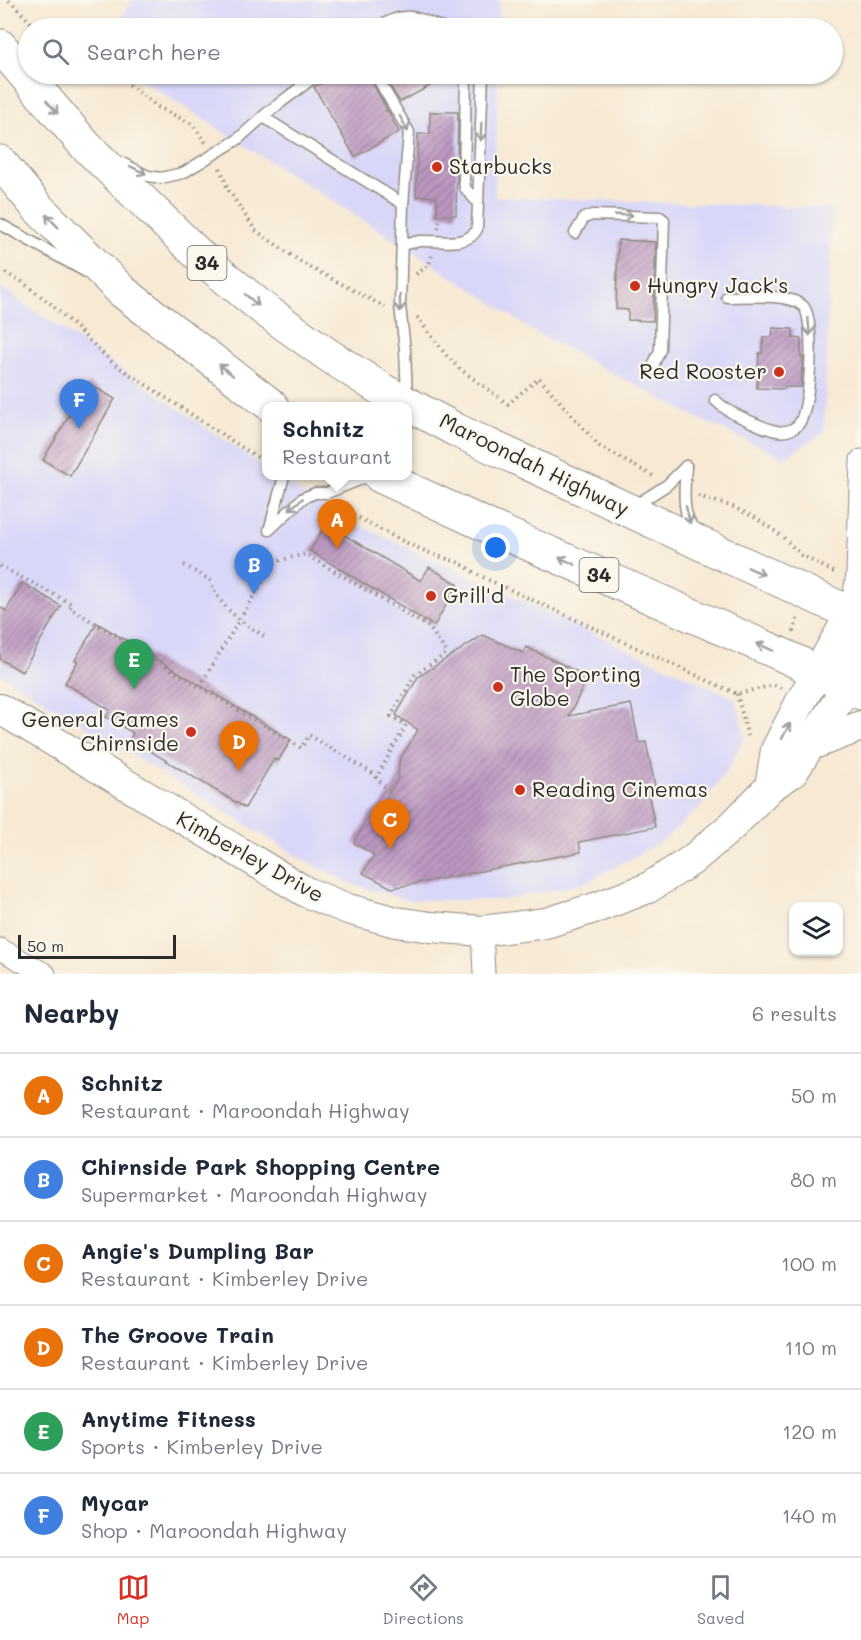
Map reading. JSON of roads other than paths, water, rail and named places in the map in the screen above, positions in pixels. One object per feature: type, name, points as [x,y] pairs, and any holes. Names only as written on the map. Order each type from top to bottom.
[{"type":"highway","name":"Maroondah Highway","points":[[0,46],[18,67]]},
{"type":"highway","name":"Maroondah Highway","points":[[33,84],[85,145],[206,262],[264,310],[337,361],[384,391],[407,402]]},
{"type":"highway","points":[[0,162],[38,208],[123,292],[267,402]]},
{"type":"highway","name":"Maroondah Highway","points":[[412,405],[456,430],[799,590],[856,605]]},
{"type":"highway","name":"34","points":[[389,480],[490,527],[780,671],[818,671],[855,689]]},
{"type":"main road","points":[[770,787],[776,750],[856,605]]},
{"type":"main road","name":"Kimberley Drive","points":[[0,709],[306,892],[348,909],[396,922],[482,931],[546,923],[648,888],[692,860],[732,826],[770,787],[793,772],[855,689],[856,605]]},
{"type":"main road","points":[[811,745],[861,726]]},
{"type":"street","points":[[856,605],[861,460]]},
{"type":"street","points":[[482,931],[484,974]]},
{"type":"street","points":[[0,949],[45,974]]},
{"type":"lane","points":[[396,18],[406,15],[418,18]]},
{"type":"lane","points":[[85,145],[148,176],[161,178],[183,173],[237,140],[305,84]]},
{"type":"lane","points":[[381,84],[409,132],[403,204],[399,306],[405,350],[407,402]]},
{"type":"lane","points":[[466,84],[464,180],[465,188],[478,203]]},
{"type":"lane","points":[[402,245],[419,241],[454,241],[474,236],[477,229],[483,84]]},
{"type":"lane","points":[[263,117],[403,204]]},
{"type":"lane","points":[[575,233],[584,218],[592,215],[660,217],[664,220],[660,350],[653,366]]},
{"type":"lane","points":[[0,224],[123,292]]},
{"type":"lane","points":[[715,400],[725,410],[777,432],[798,425],[803,418],[807,395],[810,354],[809,321],[805,308],[791,299],[727,297]]},
{"type":"lane","points":[[628,510],[667,485],[686,466],[685,502],[690,525],[717,553]]},
{"type":"lane","points":[[283,480],[269,530],[303,498],[315,493],[327,493],[359,480]]},
{"type":"place","name":"Starbucks","points":[[437,167]]},
{"type":"place","name":"Hungry Jack's","points":[[635,286]]},
{"type":"place","name":"Red Rooster","points":[[779,372]]},
{"type":"place","name":"Mycar","points":[[79,429]]},
{"type":"place","name":"Schnitz","points":[[337,549]]},
{"type":"place","name":"Chirnside Park Shopping Centre","points":[[254,594]]},
{"type":"place","name":"Grill'd","points":[[431,596]]},
{"type":"place","name":"The Sporting Globe","points":[[498,687]]},
{"type":"place","name":"Anytime Fitness","points":[[134,689]]},
{"type":"place","name":"General Games Chirnside","points":[[191,732]]},
{"type":"place","name":"The Groove Train","points":[[239,771]]},
{"type":"place","name":"Reading Cinemas","points":[[520,790]]},
{"type":"place","name":"Angie's Dumpling Bar","points":[[390,849]]}]
